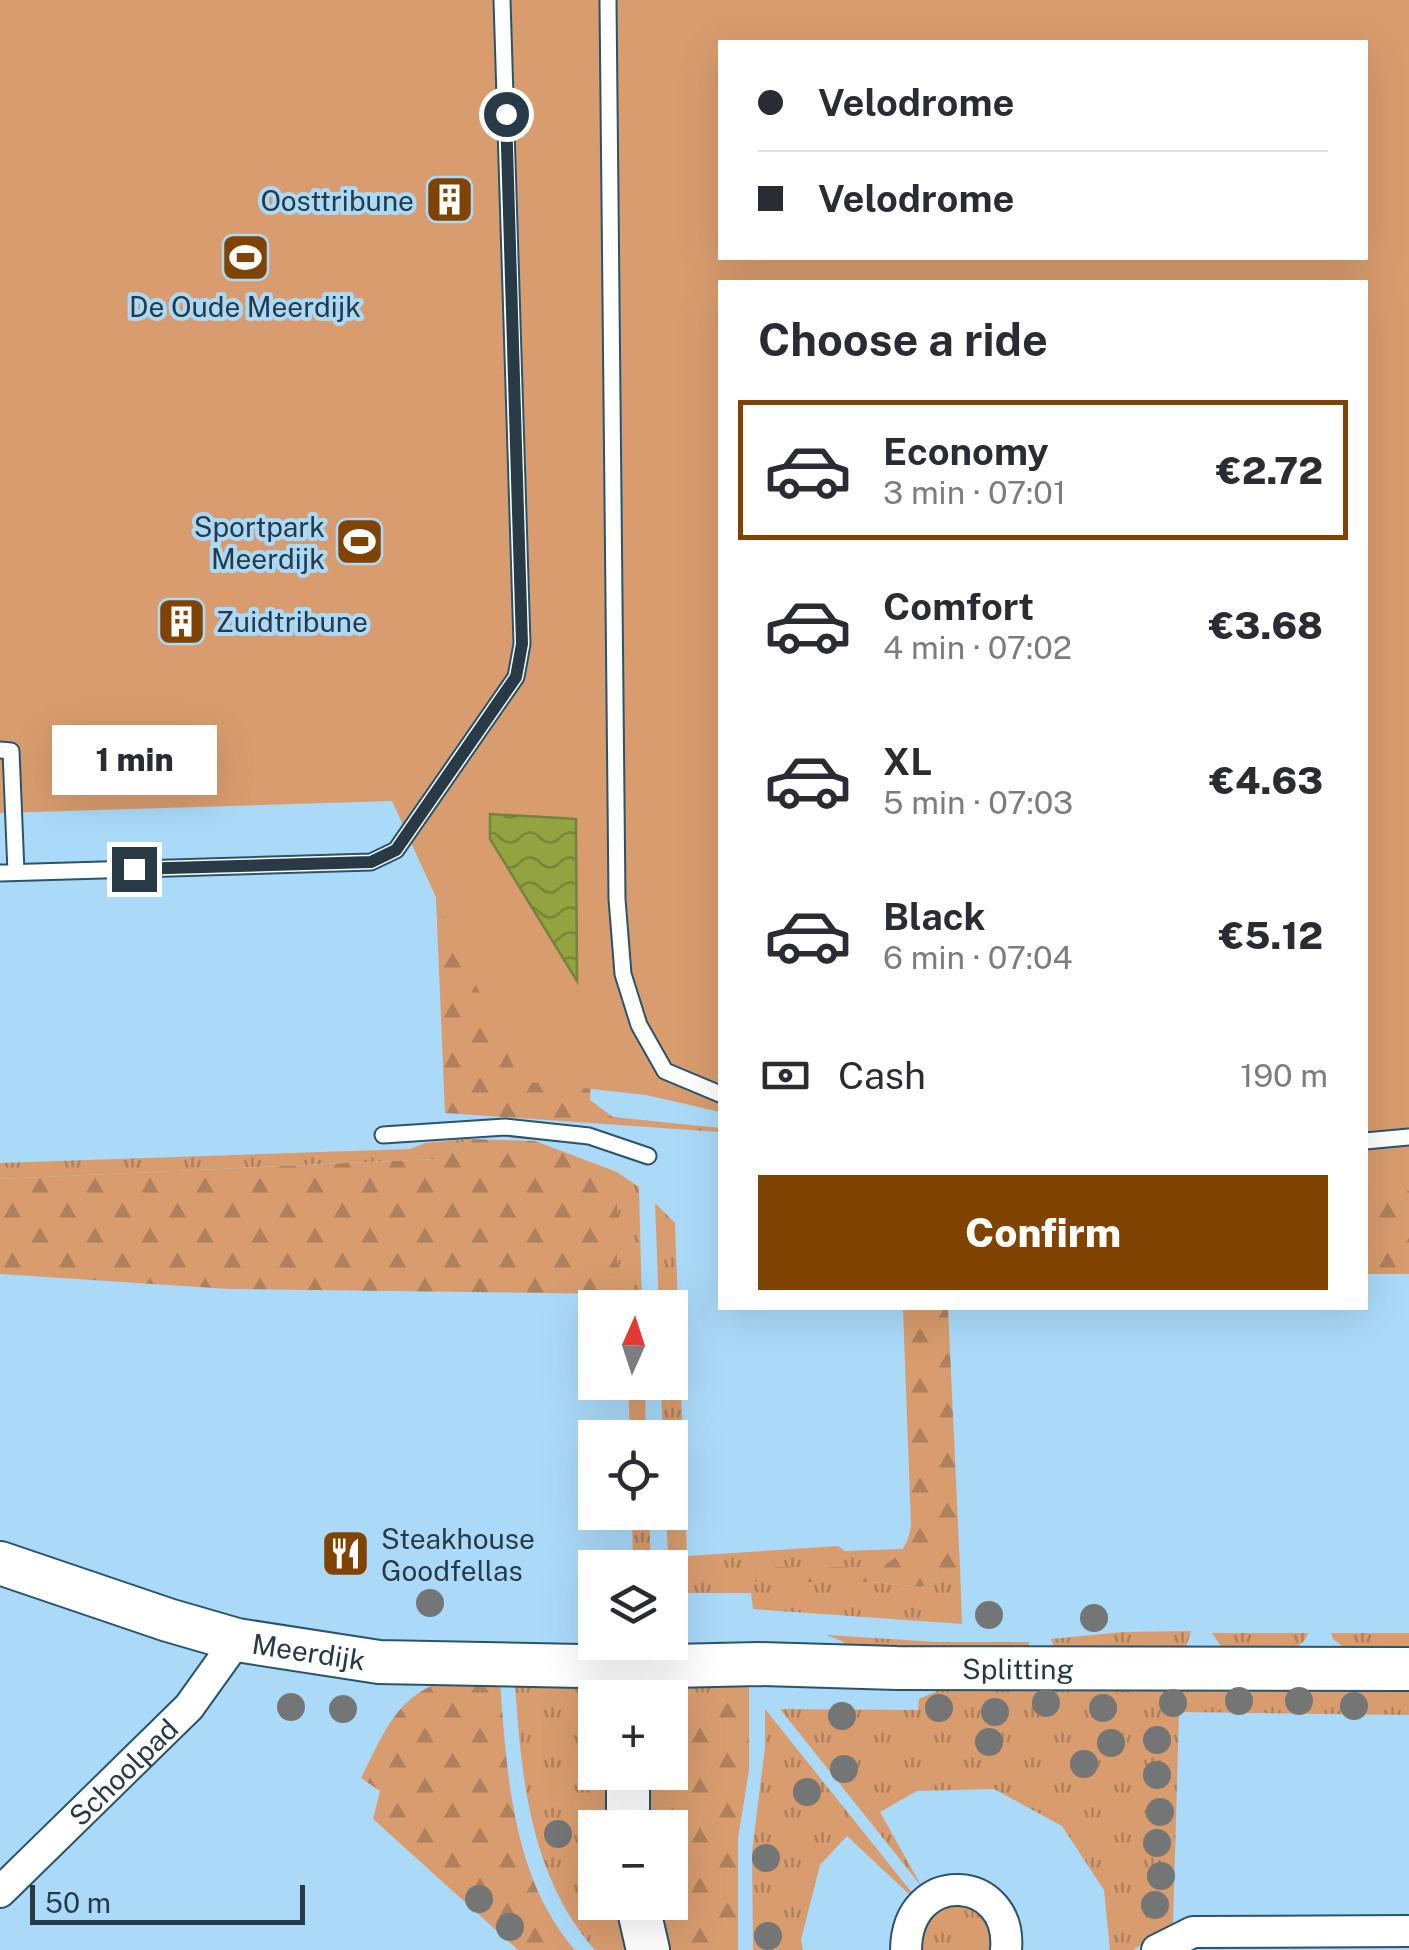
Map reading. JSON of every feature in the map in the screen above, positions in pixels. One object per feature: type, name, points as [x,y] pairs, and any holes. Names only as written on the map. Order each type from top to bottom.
[{"type":"street","name":"Meerdijk","points":[[0,1563],[237,1640],[379,1662],[604,1680]]},
{"type":"street","name":"Schoolpad","points":[[0,1892],[188,1707],[237,1640]]},
{"type":"street","name":"Splitting","points":[[643,1680],[758,1664],[1409,1669]]},
{"type":"street","points":[[906,1950],[909,1921],[925,1900],[949,1890],[976,1892],[997,1908],[1008,1932],[1006,1950]]},
{"type":"street","points":[[640,1920],[648,1950]]},
{"type":"street","points":[[1157,1950],[1194,1932],[1409,1931]]},
{"type":"lane","points":[[0,750],[10,751],[8,872],[371,862],[396,850],[516,677],[522,644],[502,0]]},
{"type":"lane","points":[[608,0],[616,899],[623,974],[639,1024],[665,1071],[718,1093]]},
{"type":"lane","points":[[383,1135],[505,1127],[589,1136],[648,1156]]},
{"type":"lane","points":[[1368,1140],[1409,1137]]},
{"type":"green space","name":"Sportpark Meerdijk","points":[[0,0],[1409,0],[1409,1191],[1368,1182],[1368,280],[718,280],[718,1112],[646,1095],[520,1081],[392,801],[0,813]]},
{"type":"green space","points":[[433,828],[591,1075],[590,1100],[613,1117],[718,1128],[718,1132],[445,1113]]},
{"type":"green space","points":[[469,1139],[436,1159],[0,1179],[0,1163],[410,1149],[425,1143]]},
{"type":"green space","points":[[469,1139],[535,1141],[617,1172],[617,1290],[578,1290],[578,1293],[229,1289],[0,1274],[0,1179],[436,1159]]},
{"type":"green space","points":[[1409,1168],[1409,1274],[1368,1274],[1368,1170]]},
{"type":"green space","points":[[617,1172],[639,1187],[642,1290],[617,1290]]},
{"type":"green space","points":[[655,1203],[675,1223],[677,1290],[658,1290]]},
{"type":"green space","points":[[903,1310],[948,1310],[960,1567],[921,1587],[872,1582],[755,1582],[760,1567],[880,1567],[897,1556],[911,1526]]},
{"type":"green space","points":[[629,1400],[645,1400],[646,1420],[629,1420]]},
{"type":"green space","points":[[662,1400],[681,1400],[682,1420],[662,1420]]},
{"type":"green space","points":[[632,1530],[650,1530],[650,1550],[633,1550]]},
{"type":"green space","points":[[667,1530],[686,1530],[687,1550],[668,1550]]},
{"type":"green space","points":[[838,1546],[845,1551],[904,1549],[880,1567],[760,1567],[756,1582],[872,1582],[921,1587],[960,1567],[962,1624],[753,1609],[751,1593],[688,1593],[688,1556]]},
{"type":"green space","points":[[1191,1631],[1185,1651],[1056,1652],[1051,1639],[1123,1632]]},
{"type":"green space","points":[[1212,1633],[1308,1633],[1294,1648],[1271,1652],[1222,1648]]},
{"type":"green space","points":[[1331,1633],[1409,1633],[1409,1652],[1350,1652]]},
{"type":"green space","points":[[827,1635],[937,1642],[1030,1642],[1025,1650],[843,1646],[844,1642]]},
{"type":"green space","points":[[439,1683],[500,1683],[510,1788],[525,1858],[554,1922],[575,1950],[518,1950],[373,1819],[380,1791],[361,1778],[400,1709]]},
{"type":"green space","points":[[515,1683],[578,1687],[578,1790],[611,1790],[610,1810],[578,1810],[578,1920],[623,1920],[630,1950],[595,1950],[573,1921],[543,1858],[521,1754]]},
{"type":"green space","points":[[749,1683],[749,1769],[738,1837],[738,1950],[666,1950],[659,1920],[688,1920],[688,1810],[646,1810],[646,1790],[688,1790],[688,1686]]},
{"type":"green space","points":[[953,1684],[1409,1687],[1409,1715],[1179,1712],[1173,1924],[1133,1950],[1110,1950],[1104,1890],[1062,1826],[994,1789],[917,1791],[880,1812],[922,1887],[780,1709],[918,1710],[919,1699]]},
{"type":"green space","points":[[729,1700],[749,1708],[749,1769],[738,1837],[738,1950],[686,1950],[671,1928],[670,1920],[688,1920],[688,1810],[680,1810],[683,1790],[688,1790],[689,1745],[704,1704]]},
{"type":"green space","points":[[765,1709],[913,1894],[847,1836],[820,1865],[801,1940],[803,1950],[753,1950],[752,1852],[765,1747]]},
{"type":"green space","points":[[961,1903],[975,1907],[994,1929],[993,1950],[921,1950],[920,1933],[935,1910]]},
{"type":"water","points":[[490,814],[576,819],[577,981],[490,839]]},
{"type":"place","name":"Oosttribune","points":[[449,200]]},
{"type":"place","name":"De Oude Meerdijk","points":[[245,258]]},
{"type":"place","name":"Sportpark Meerdijk","points":[[360,542]]},
{"type":"place","name":"Zuidtribune","points":[[181,621]]},
{"type":"place","name":"Steakhouse Goodfellas","points":[[346,1554]]},
{"type":"route","points":[[134,869],[371,862],[396,850],[516,677],[522,644],[506,114]]}]
